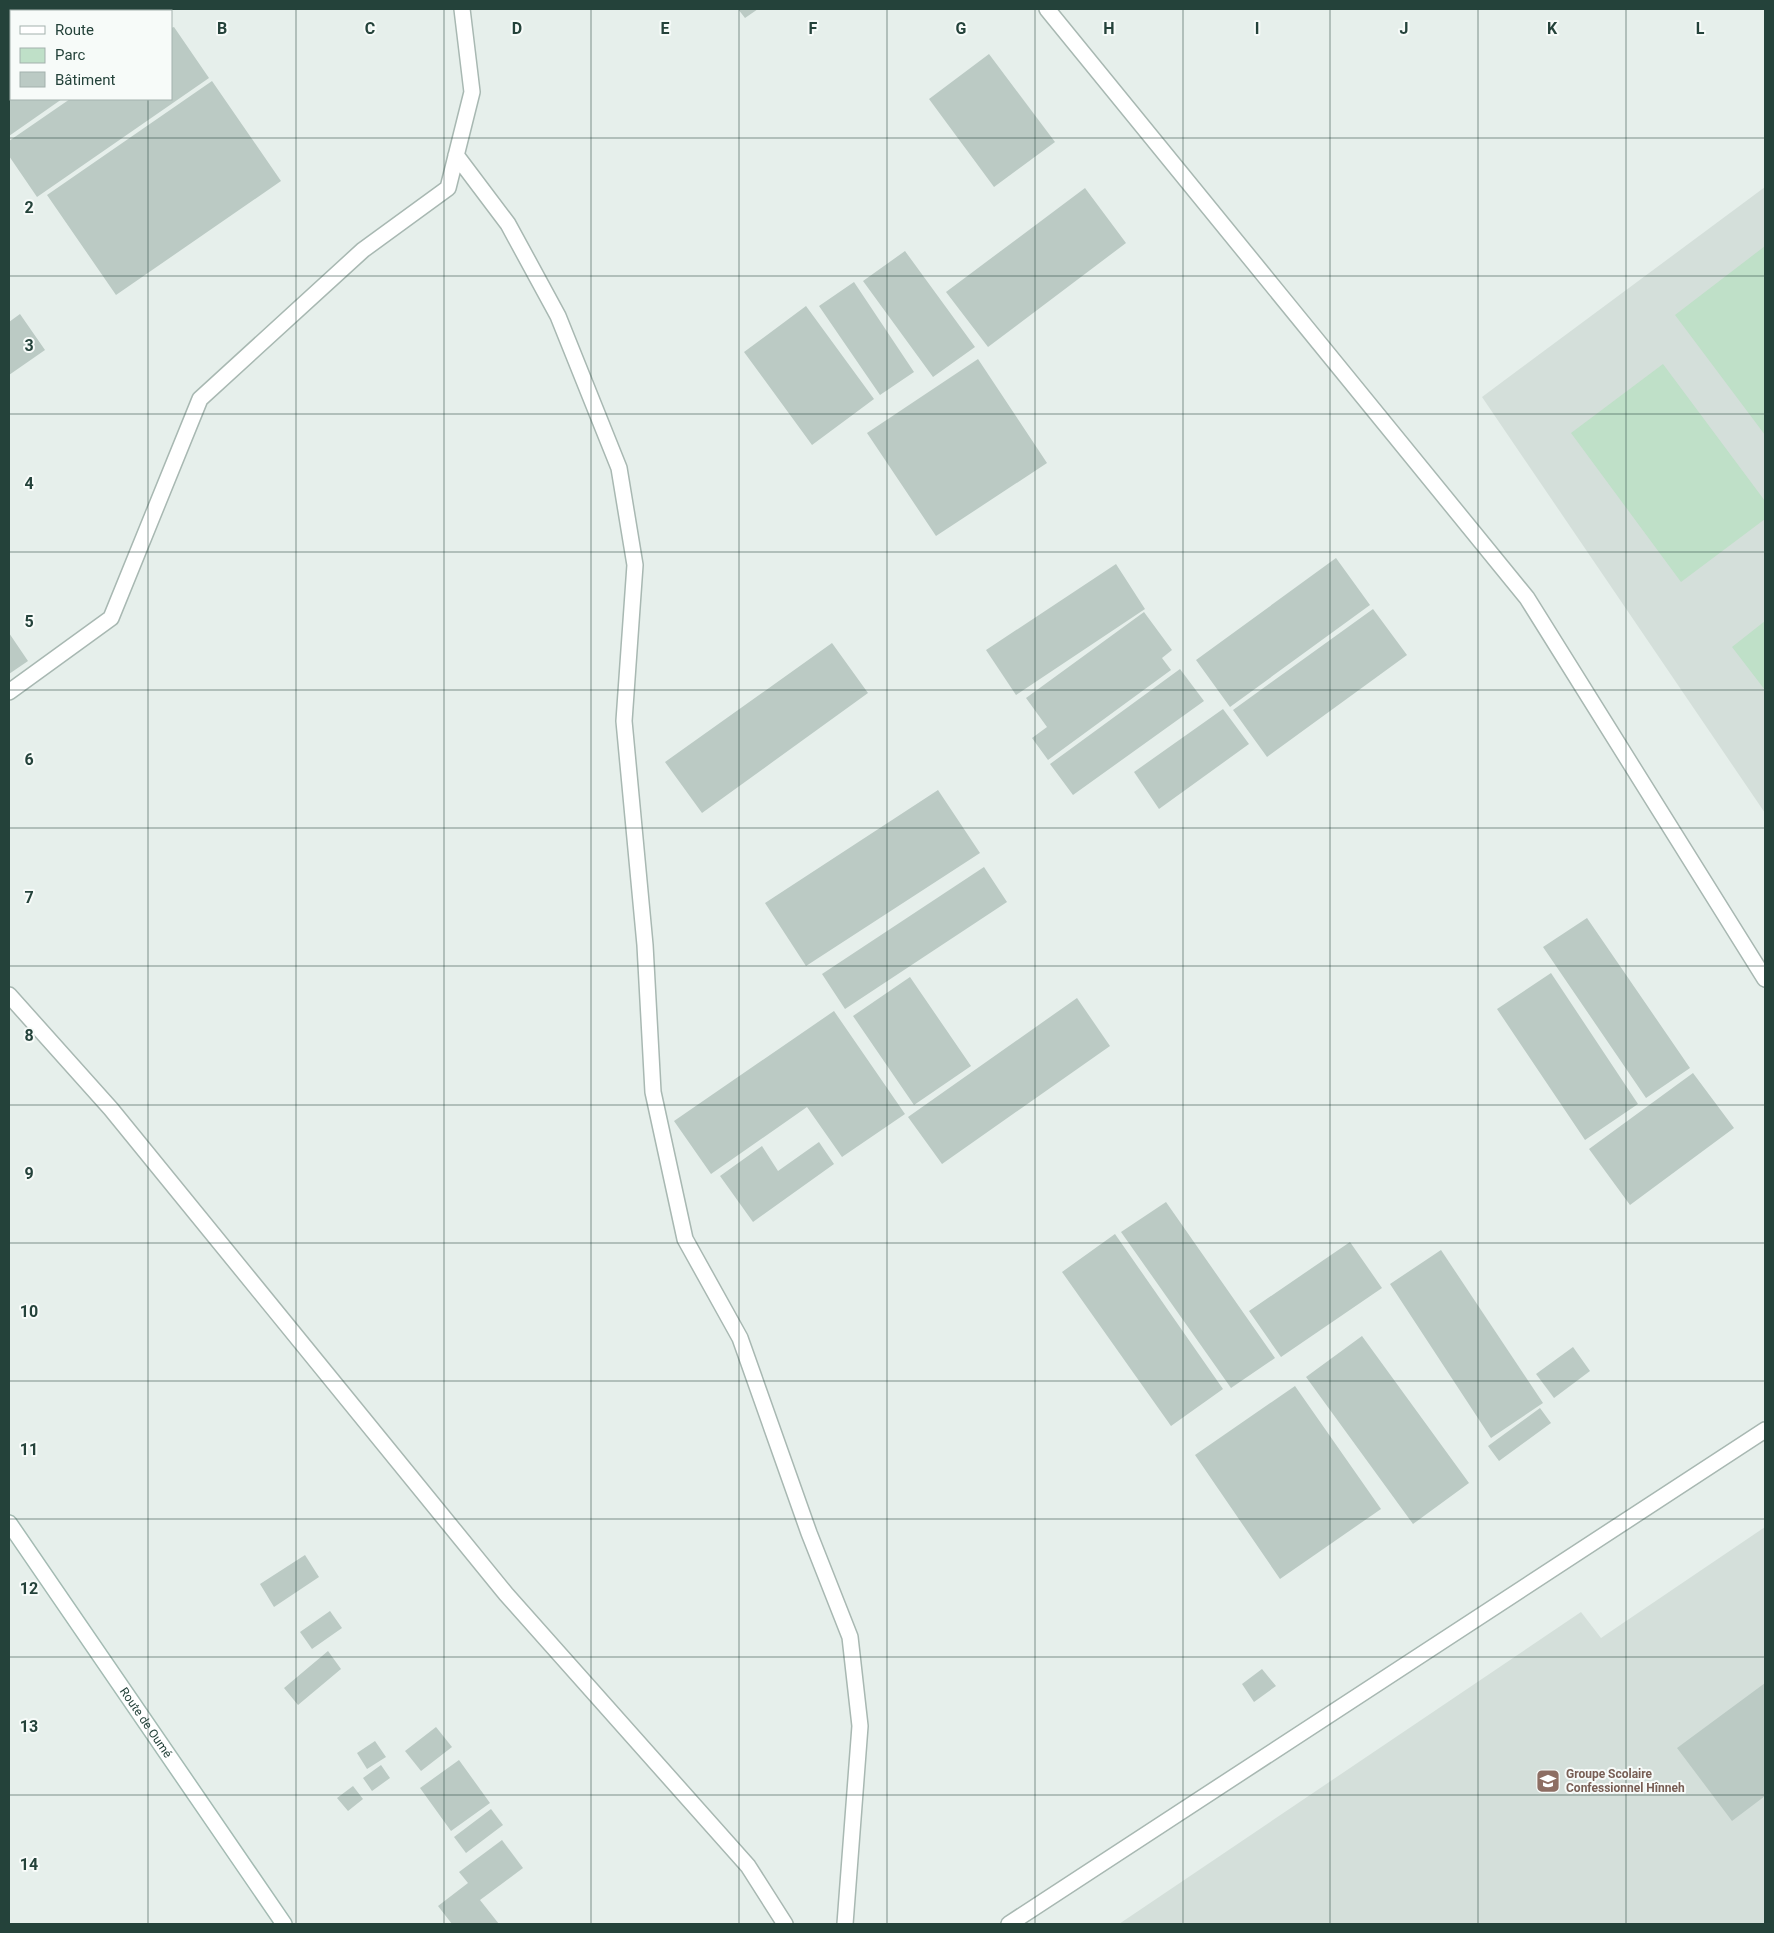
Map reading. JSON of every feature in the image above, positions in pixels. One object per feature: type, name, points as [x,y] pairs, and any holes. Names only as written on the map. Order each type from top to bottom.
[{"type":"street","points":[[9,692],[111,618],[200,399],[363,250],[448,188],[472,92],[462,9]]},
{"type":"street","points":[[1047,9],[1527,598],[1765,979]]},
{"type":"street","points":[[456,155],[508,224],[558,316],[619,468],[635,565],[624,721],[645,945],[653,1092],[685,1239],[740,1338],[809,1533],[850,1637],[860,1726],[845,1924]]},
{"type":"street","points":[[9,994],[111,1109],[506,1594],[748,1866],[785,1924]]},
{"type":"street","points":[[1008,1924],[1765,1430]]},
{"type":"street","name":"Route de Oumé","points":[[9,1523],[284,1924]]},
{"type":"shaded area","points":[[1765,187],[1765,813],[1482,397]]},
{"type":"shaded area","name":"Groupe Scolaire Confessionnel Hînneh","points":[[1765,1527],[1765,1924],[1119,1924],[1581,1612],[1601,1638]]},
{"type":"green space","points":[[1765,246],[1765,435],[1675,315]]},
{"type":"green space","points":[[1663,364],[1765,501],[1765,519],[1681,582],[1571,433]]},
{"type":"green space","points":[[1765,621],[1765,690],[1732,647]]},
{"type":"building","points":[[161,9],[162,10],[80,10]]},
{"type":"building","points":[[738,9],[758,9],[745,18]]},
{"type":"building","points":[[174,27],[209,78],[37,197],[9,156],[9,141],[69,100],[172,100],[172,28]]},
{"type":"building","points":[[989,54],[1055,142],[994,187],[929,99]]},
{"type":"building","points":[[9,59],[10,100],[61,100],[9,136]]},
{"type":"building","points":[[212,81],[281,181],[116,295],[47,195]]},
{"type":"building","points":[[1085,188],[1126,243],[988,347],[946,292]]},
{"type":"building","points":[[905,251],[975,347],[933,377],[863,281]]},
{"type":"building","points":[[854,282],[914,372],[880,395],[819,306]]},
{"type":"building","points":[[806,306],[874,399],[812,445],[744,352]]},
{"type":"building","points":[[20,314],[45,350],[9,375],[9,322]]},
{"type":"building","points":[[978,359],[1047,463],[936,536],[867,433]]},
{"type":"building","points":[[1336,558],[1370,605],[1230,707],[1196,660]]},
{"type":"building","points":[[1116,564],[1145,609],[1016,695],[986,650]]},
{"type":"building","points":[[1373,609],[1407,655],[1267,757],[1233,710]]},
{"type":"building","points":[[1144,612],[1172,650],[1162,658],[1171,670],[1048,760],[1032,738],[1047,727],[1026,698]]},
{"type":"building","points":[[9,633],[28,661],[9,674]]},
{"type":"building","points":[[832,643],[868,693],[702,813],[665,762]]},
{"type":"building","points":[[1180,669],[1204,701],[1073,795],[1050,764]]},
{"type":"building","points":[[1223,709],[1249,744],[1159,809],[1134,772]]},
{"type":"building","points":[[938,790],[980,853],[806,966],[765,903]]},
{"type":"building","points":[[984,867],[1007,902],[845,1009],[822,974]]},
{"type":"building","points":[[1587,918],[1690,1068],[1646,1098],[1543,947]]},
{"type":"building","points":[[1551,973],[1638,1104],[1585,1140],[1497,1009]]},
{"type":"building","points":[[910,977],[971,1066],[914,1105],[853,1016]]},
{"type":"building","points":[[1077,998],[1110,1046],[942,1164],[908,1117]]},
{"type":"building","points":[[834,1011],[905,1114],[842,1157],[807,1107],[711,1174],[674,1121]]},
{"type":"building","points":[[1693,1073],[1734,1128],[1630,1205],[1589,1149]]},
{"type":"building","points":[[819,1142],[834,1164],[753,1222],[720,1176],[762,1146],[778,1171]]},
{"type":"building","points":[[1166,1202],[1275,1358],[1231,1388],[1121,1232]]},
{"type":"building","points":[[1115,1234],[1223,1389],[1171,1426],[1062,1272]]},
{"type":"building","points":[[1350,1242],[1382,1288],[1281,1357],[1249,1311]]},
{"type":"building","points":[[1441,1250],[1543,1403],[1491,1438],[1390,1284]]},
{"type":"building","points":[[1362,1336],[1469,1483],[1413,1524],[1306,1377]]},
{"type":"building","points":[[1573,1347],[1590,1371],[1554,1398],[1536,1374]]},
{"type":"building","points":[[1295,1386],[1381,1509],[1280,1579],[1195,1455]]},
{"type":"building","points":[[1540,1408],[1551,1423],[1499,1461],[1488,1446]]},
{"type":"building","points":[[305,1555],[319,1577],[274,1607],[260,1584]]},
{"type":"building","points":[[330,1611],[342,1628],[312,1649],[300,1632]]},
{"type":"building","points":[[328,1651],[341,1669],[298,1705],[284,1688]]},
{"type":"building","points":[[1262,1669],[1276,1686],[1254,1702],[1242,1684]]},
{"type":"building","points":[[1765,1683],[1765,1796],[1732,1821],[1677,1748]]},
{"type":"building","points":[[436,1727],[452,1747],[421,1771],[405,1751]]},
{"type":"building","points":[[375,1741],[386,1757],[367,1769],[357,1753]]},
{"type":"building","points":[[459,1760],[490,1803],[451,1831],[420,1788]]},
{"type":"building","points":[[381,1765],[390,1778],[372,1791],[363,1778]]},
{"type":"building","points":[[353,1786],[363,1799],[348,1811],[337,1798]]},
{"type":"building","points":[[491,1809],[503,1825],[466,1853],[454,1837]]},
{"type":"building","points":[[502,1840],[523,1868],[480,1900],[499,1924],[452,1924],[438,1906],[468,1883],[459,1872]]},
{"type":"place","name":"Groupe Scolaire Confessionnel Hînneh","points":[[1548,1781]]}]
